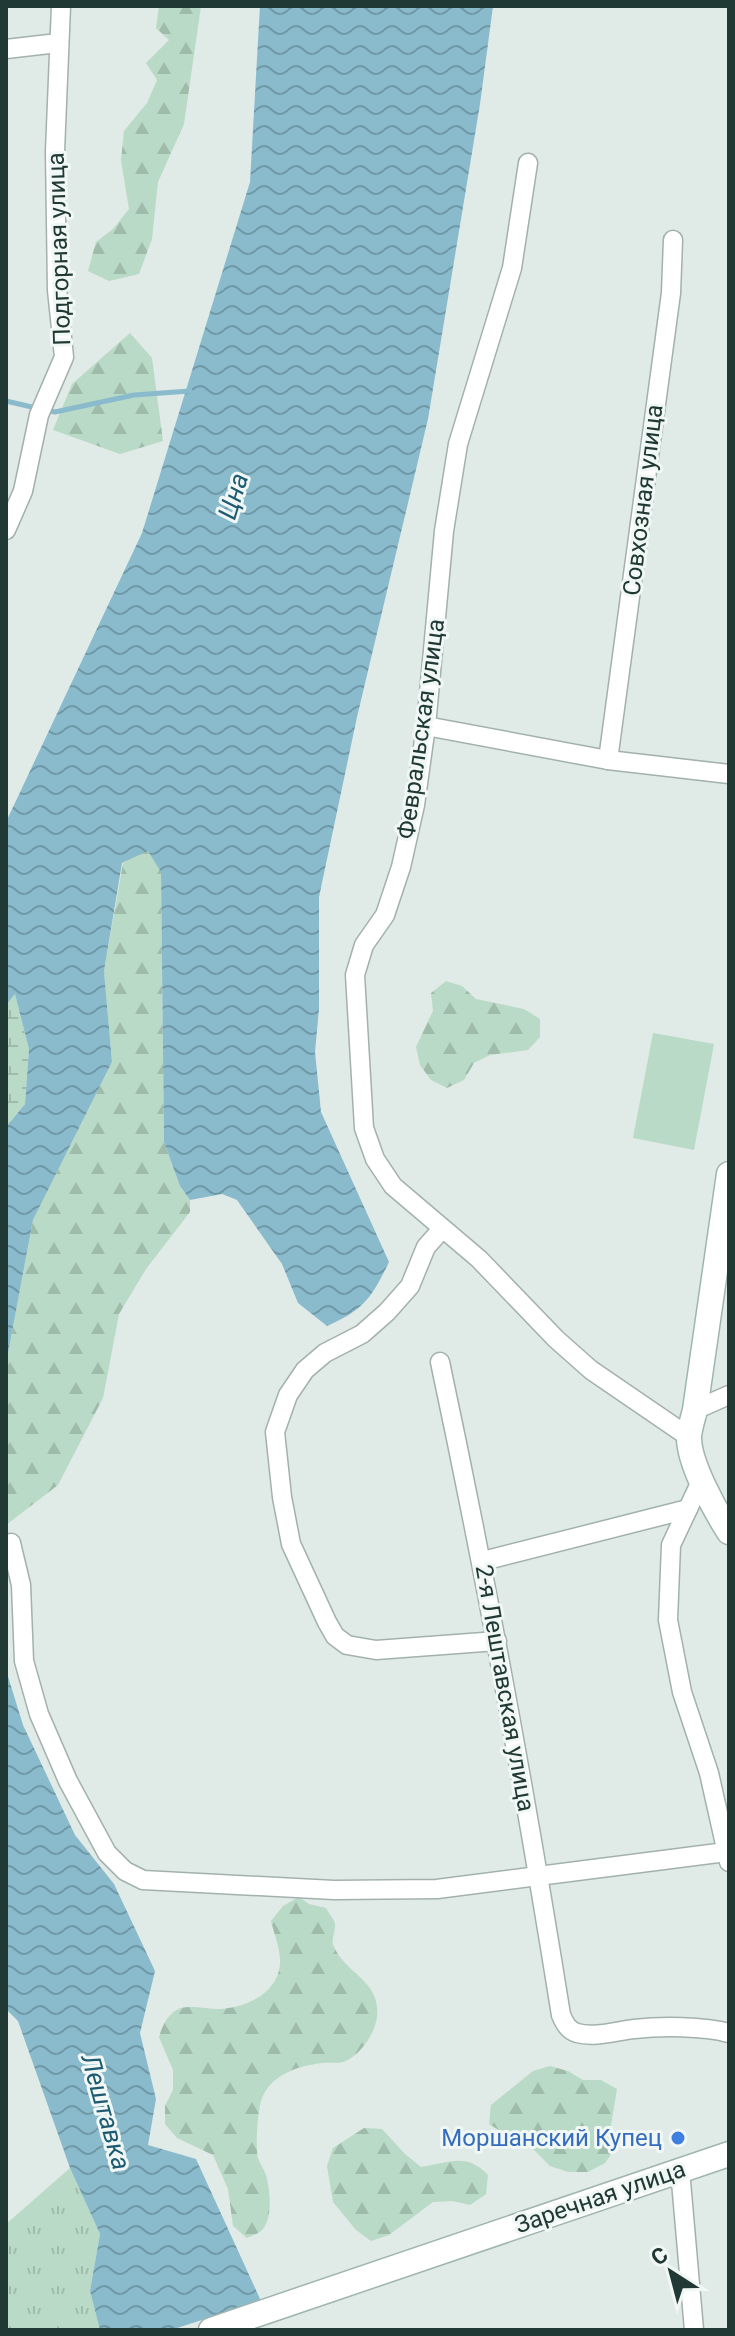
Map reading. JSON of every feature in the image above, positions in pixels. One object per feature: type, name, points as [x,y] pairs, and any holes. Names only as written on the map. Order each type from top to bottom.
[{"type":"main road","points":[[729,1174],[689,1437],[692,1455],[702,1479],[729,1532]]},
{"type":"main road","name":"Заречная улица","points":[[211,2330],[729,2154]]},
{"type":"street","name":"Подгорная улица","points":[[6,530],[23,491],[39,415],[64,357],[57,290],[55,151],[61,6]]},
{"type":"street","points":[[6,49],[58,43]]},
{"type":"street","name":"Февральская улица","points":[[528,163],[512,268],[458,444],[444,531],[426,726],[415,805],[401,867],[385,915],[364,945],[355,975],[364,1128],[375,1159],[393,1186],[479,1259],[556,1339],[591,1370],[689,1437]]},
{"type":"street","name":"Совхозная улица","points":[[608,760],[671,293],[673,240]]},
{"type":"street","points":[[426,726],[608,760],[729,774]]},
{"type":"street","points":[[442,1229],[426,1247],[410,1286],[387,1312],[362,1334],[325,1353],[305,1370],[288,1395],[275,1432],[282,1497],[291,1544],[327,1622],[335,1636],[347,1645],[376,1650],[497,1641]]},
{"type":"street","name":"2-я Лештавская улица","points":[[440,1362],[483,1561],[561,2015],[574,2033],[592,2035],[639,2029],[716,2030],[729,2033]]},
{"type":"street","points":[[695,1410],[729,1395]]},
{"type":"street","points":[[11,1543],[21,1585],[24,1661],[39,1714],[68,1781],[107,1853],[125,1871],[143,1880],[334,1890],[437,1889],[728,1857],[709,1773],[682,1692],[668,1620],[671,1545],[702,1479]]},
{"type":"street","points":[[483,1561],[688,1509]]},
{"type":"street","points":[[680,2170],[694,2330]]},
{"type":"green space","points":[[159,6],[201,6],[184,124],[158,182],[152,239],[139,274],[109,281],[88,271],[96,242],[113,229],[129,209],[121,160],[124,131],[147,103],[157,80],[146,63],[169,40],[156,28]]},
{"type":"green space","points":[[130,333],[152,358],[163,441],[120,454],[53,430],[72,384]]},
{"type":"green space","points":[[148,850],[161,871],[164,1142],[180,1186],[190,1200],[190,1212],[146,1269],[119,1314],[103,1398],[58,1485],[6,1525],[6,1364],[33,1220],[112,1062],[104,971],[123,863]]},
{"type":"green space","points":[[446,981],[462,986],[476,999],[524,1009],[540,1019],[540,1037],[528,1050],[490,1055],[474,1063],[464,1080],[447,1088],[431,1080],[420,1065],[416,1047],[433,1011],[431,993]]},
{"type":"green space","points":[[15,993],[29,1049],[25,1104],[6,1127],[6,1005]]},
{"type":"green space","points":[[653,1033],[714,1044],[694,1150],[633,1138]]},
{"type":"green space","points":[[299,1897],[309,1904],[326,1908],[335,1924],[334,1947],[374,1995],[377,2017],[366,2042],[352,2058],[295,2069],[279,2077],[266,2090],[259,2110],[257,2146],[267,2181],[269,2210],[263,2229],[247,2238],[233,2226],[228,2189],[213,2155],[177,2138],[165,2124],[165,2106],[173,2090],[173,2070],[159,2037],[167,2020],[181,2008],[230,2008],[252,2001],[269,1988],[279,1970],[280,1958],[271,1921],[283,1906]]},
{"type":"green space","points":[[550,2066],[568,2071],[583,2080],[601,2080],[617,2089],[611,2125],[615,2149],[605,2163],[588,2172],[568,2172],[550,2166],[523,2139],[505,2134],[489,2124],[491,2105],[533,2071]]},
{"type":"green space","points":[[364,2128],[382,2129],[421,2167],[457,2161],[472,2163],[488,2175],[486,2194],[470,2205],[452,2201],[433,2202],[389,2235],[371,2241],[356,2230],[333,2202],[327,2166],[333,2148]]},
{"type":"green space","points":[[70,2168],[100,2234],[90,2291],[100,2330],[6,2330],[6,2224]]},
{"type":"water","name":"Цна","points":[[260,6],[493,6],[428,419],[357,717],[319,897],[319,1009],[315,1052],[321,1112],[389,1262],[366,1301],[327,1326],[298,1303],[282,1264],[237,1200],[222,1194],[190,1200],[180,1186],[164,1142],[161,872],[148,851],[122,863],[104,971],[112,1062],[33,1220],[6,1364],[6,1127],[25,1104],[29,1049],[15,994],[6,1005],[6,822],[142,533],[250,182]]},
{"type":"water","name":"Лештавка","points":[[6,1670],[23,1725],[75,1835],[114,1884],[155,1971],[140,2033],[156,2099],[148,2145],[196,2159],[261,2301],[171,2330],[100,2330],[90,2291],[100,2234],[70,2168],[18,2021],[6,2009]]},
{"type":"waterway","points":[[46,410],[55,412],[134,395],[190,391]]},
{"type":"waterway","points":[[6,401],[36,408]]},
{"type":"place","name":"Моршанский Купец","points":[[678,2138]]}]
